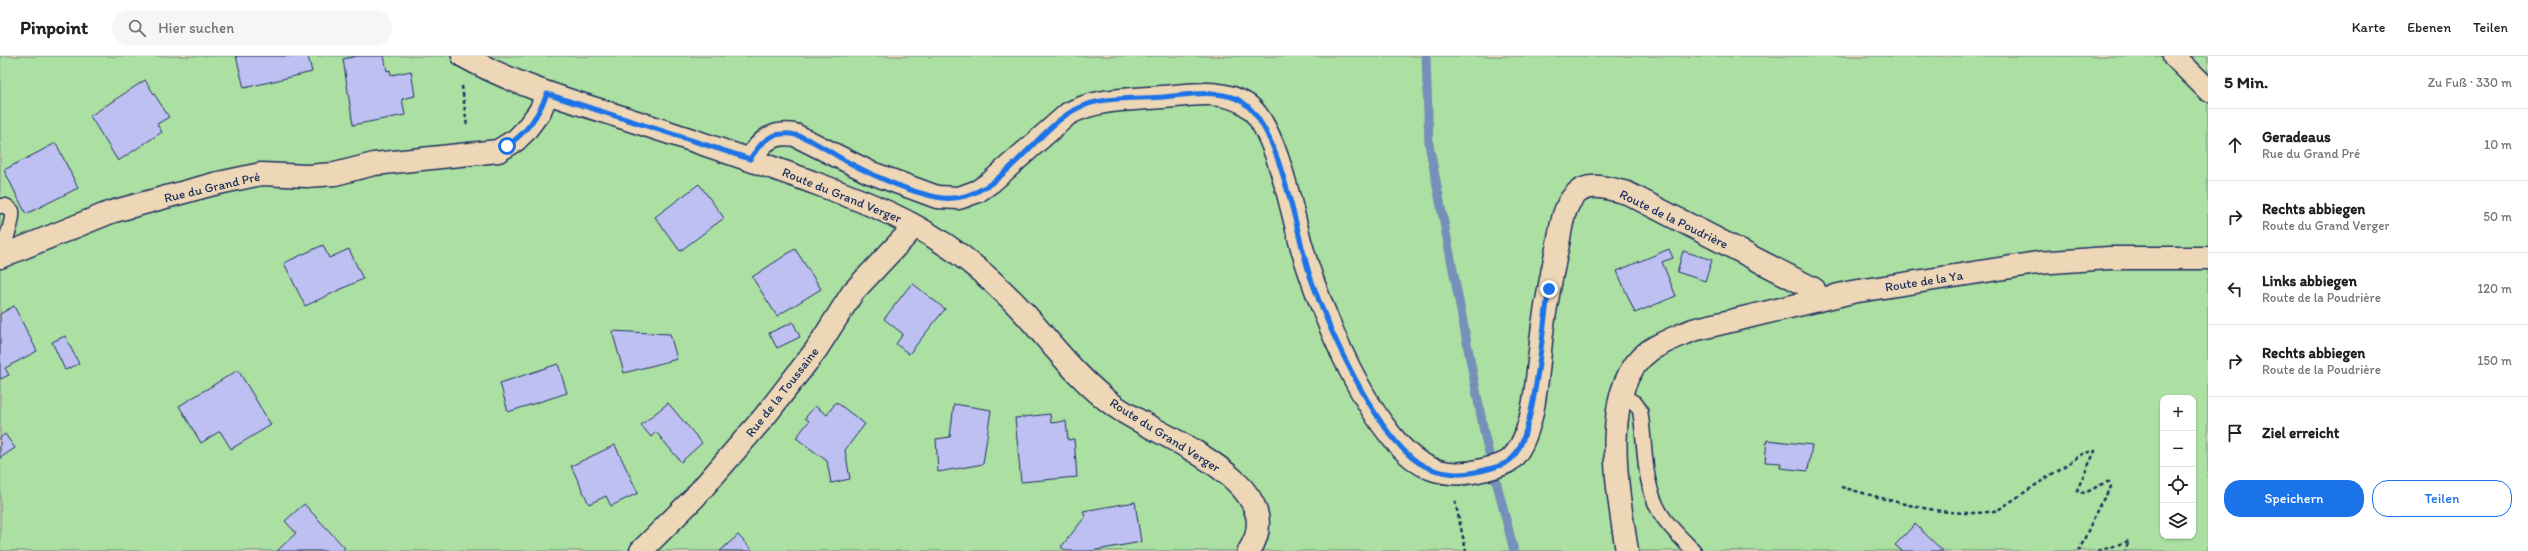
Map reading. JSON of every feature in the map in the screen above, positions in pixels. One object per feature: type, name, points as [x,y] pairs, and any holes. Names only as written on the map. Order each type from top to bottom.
[{"type":"street","name":"Route du Grand Verger","points":[[464,56],[500,75],[547,94],[750,159],[858,199],[915,226],[960,255],[1002,290],[1074,370],[1100,395],[1136,419],[1215,465],[1244,488],[1258,515],[1256,540],[1249,551]]},
{"type":"street","points":[[2174,56],[2208,90]]},
{"type":"street","name":"Rue du Grand Pré","points":[[3,255],[111,212],[253,176],[335,174],[374,164],[498,151],[516,140],[540,111],[547,94]]},
{"type":"street","name":"Route de la Poudrière","points":[[750,159],[758,147],[770,137],[778,134],[794,135],[869,172],[921,192],[937,197],[959,198],[978,191],[1008,170],[1053,127],[1081,107],[1115,100],[1204,94],[1237,99],[1250,107],[1259,118],[1270,142],[1285,183],[1311,279],[1330,326],[1377,418],[1394,440],[1420,464],[1452,474],[1477,472],[1506,463],[1516,452],[1527,431],[1544,319],[1563,222],[1573,196],[1580,191],[1589,187],[1597,187],[1627,193],[1814,288],[1818,299]]},
{"type":"street","name":"Rue de la Toussaine","points":[[641,551],[694,498],[766,416],[816,350],[853,292],[915,226]]},
{"type":"street","name":"Route de la Ya","points":[[1622,396],[1631,371],[1649,351],[1693,330],[1818,299],[2037,263],[2109,258],[2208,258]]},
{"type":"street","points":[[1622,396],[1616,428],[1616,454],[1627,551]]},
{"type":"lane","points":[[0,206],[6,206],[12,211],[13,218],[6,238],[3,255]]},
{"type":"lane","points":[[1622,396],[1634,403],[1640,410],[1644,431],[1646,466],[1653,498],[1669,526],[1694,551]]},
{"type":"path","points":[[461,79],[471,155]]},
{"type":"path","points":[[1841,487],[1952,513],[1986,513],[2003,506],[2084,453],[2095,451],[2078,490],[2079,492],[2085,493],[2106,482],[2109,482],[2110,487],[2099,506],[2079,551]]},
{"type":"path","points":[[1452,474],[1466,551]]},
{"type":"path","points":[[2098,551],[2129,541],[2125,551]]},
{"type":"green space","points":[[0,56],[2208,56],[2208,551],[0,551]]},
{"type":"building","points":[[236,56],[308,56],[312,72],[244,88]]},
{"type":"building","points":[[357,56],[384,56],[387,71],[390,70],[391,75],[411,71],[415,96],[402,99],[405,115],[353,125],[343,59]]},
{"type":"building","points":[[145,80],[169,117],[157,124],[162,132],[118,161],[90,116]]},
{"type":"building","points":[[56,143],[78,188],[26,214],[4,170]]},
{"type":"building","points":[[699,184],[724,218],[680,251],[655,217]]},
{"type":"building","points":[[323,245],[329,258],[349,249],[363,279],[305,306],[284,263]]},
{"type":"building","points":[[795,249],[821,289],[777,316],[752,277]]},
{"type":"building","points":[[1669,249],[1673,258],[1662,262],[1676,296],[1635,313],[1617,271]]},
{"type":"building","points":[[1683,251],[1712,260],[1705,281],[1677,272]]},
{"type":"building","points":[[912,283],[945,309],[909,354],[896,344],[903,334],[884,319]]},
{"type":"building","points":[[14,306],[37,351],[5,368],[9,375],[0,379],[0,314]]},
{"type":"building","points":[[793,322],[800,337],[777,348],[769,333]]},
{"type":"building","points":[[612,331],[670,334],[677,359],[624,373]]},
{"type":"building","points":[[65,336],[79,364],[65,370],[52,342]]},
{"type":"building","points":[[558,364],[567,393],[508,412],[500,383]]},
{"type":"building","points":[[238,370],[271,425],[231,449],[220,431],[201,443],[179,406]]},
{"type":"building","points":[[836,402],[865,424],[845,450],[850,479],[831,483],[827,461],[796,438],[809,421],[805,418],[815,406],[827,415]]},
{"type":"building","points":[[668,403],[702,443],[681,462],[656,432],[651,437],[641,425]]},
{"type":"building","points":[[954,404],[991,410],[983,464],[938,472],[936,439],[950,437]]},
{"type":"building","points":[[1050,414],[1051,423],[1066,421],[1068,440],[1074,439],[1077,477],[1021,482],[1015,418]]},
{"type":"building","points":[[5,434],[15,448],[0,458],[0,438]]},
{"type":"building","points":[[1767,440],[1812,445],[1808,471],[1780,468],[1781,463],[1765,462]]},
{"type":"building","points":[[615,445],[638,493],[611,506],[606,496],[589,504],[571,466]]},
{"type":"building","points":[[1135,502],[1141,542],[1091,551],[1067,551],[1061,547],[1085,517],[1083,511]]},
{"type":"building","points":[[304,504],[345,548],[342,551],[277,551],[296,533],[285,521]]},
{"type":"building","points":[[1915,524],[1943,551],[1902,551],[1895,545]]},
{"type":"building","points":[[738,535],[753,551],[720,551]]},
{"type":"waterway","points":[[1426,56],[1429,144],[1485,437],[1514,551]]},
{"type":"route","points":[[507,146],[516,140],[533,121],[540,111],[547,94],[750,159],[758,147],[770,137],[786,133],[794,135],[809,140],[869,172],[921,192],[950,199],[959,198],[978,191],[1008,170],[1068,114],[1081,107],[1094,103],[1115,100],[1204,94],[1221,95],[1237,99],[1250,107],[1259,118],[1270,142],[1285,183],[1311,279],[1330,326],[1377,418],[1405,452],[1420,464],[1440,472],[1459,475],[1477,472],[1506,463],[1511,460],[1522,443],[1527,431],[1534,395],[1549,289]]}]
